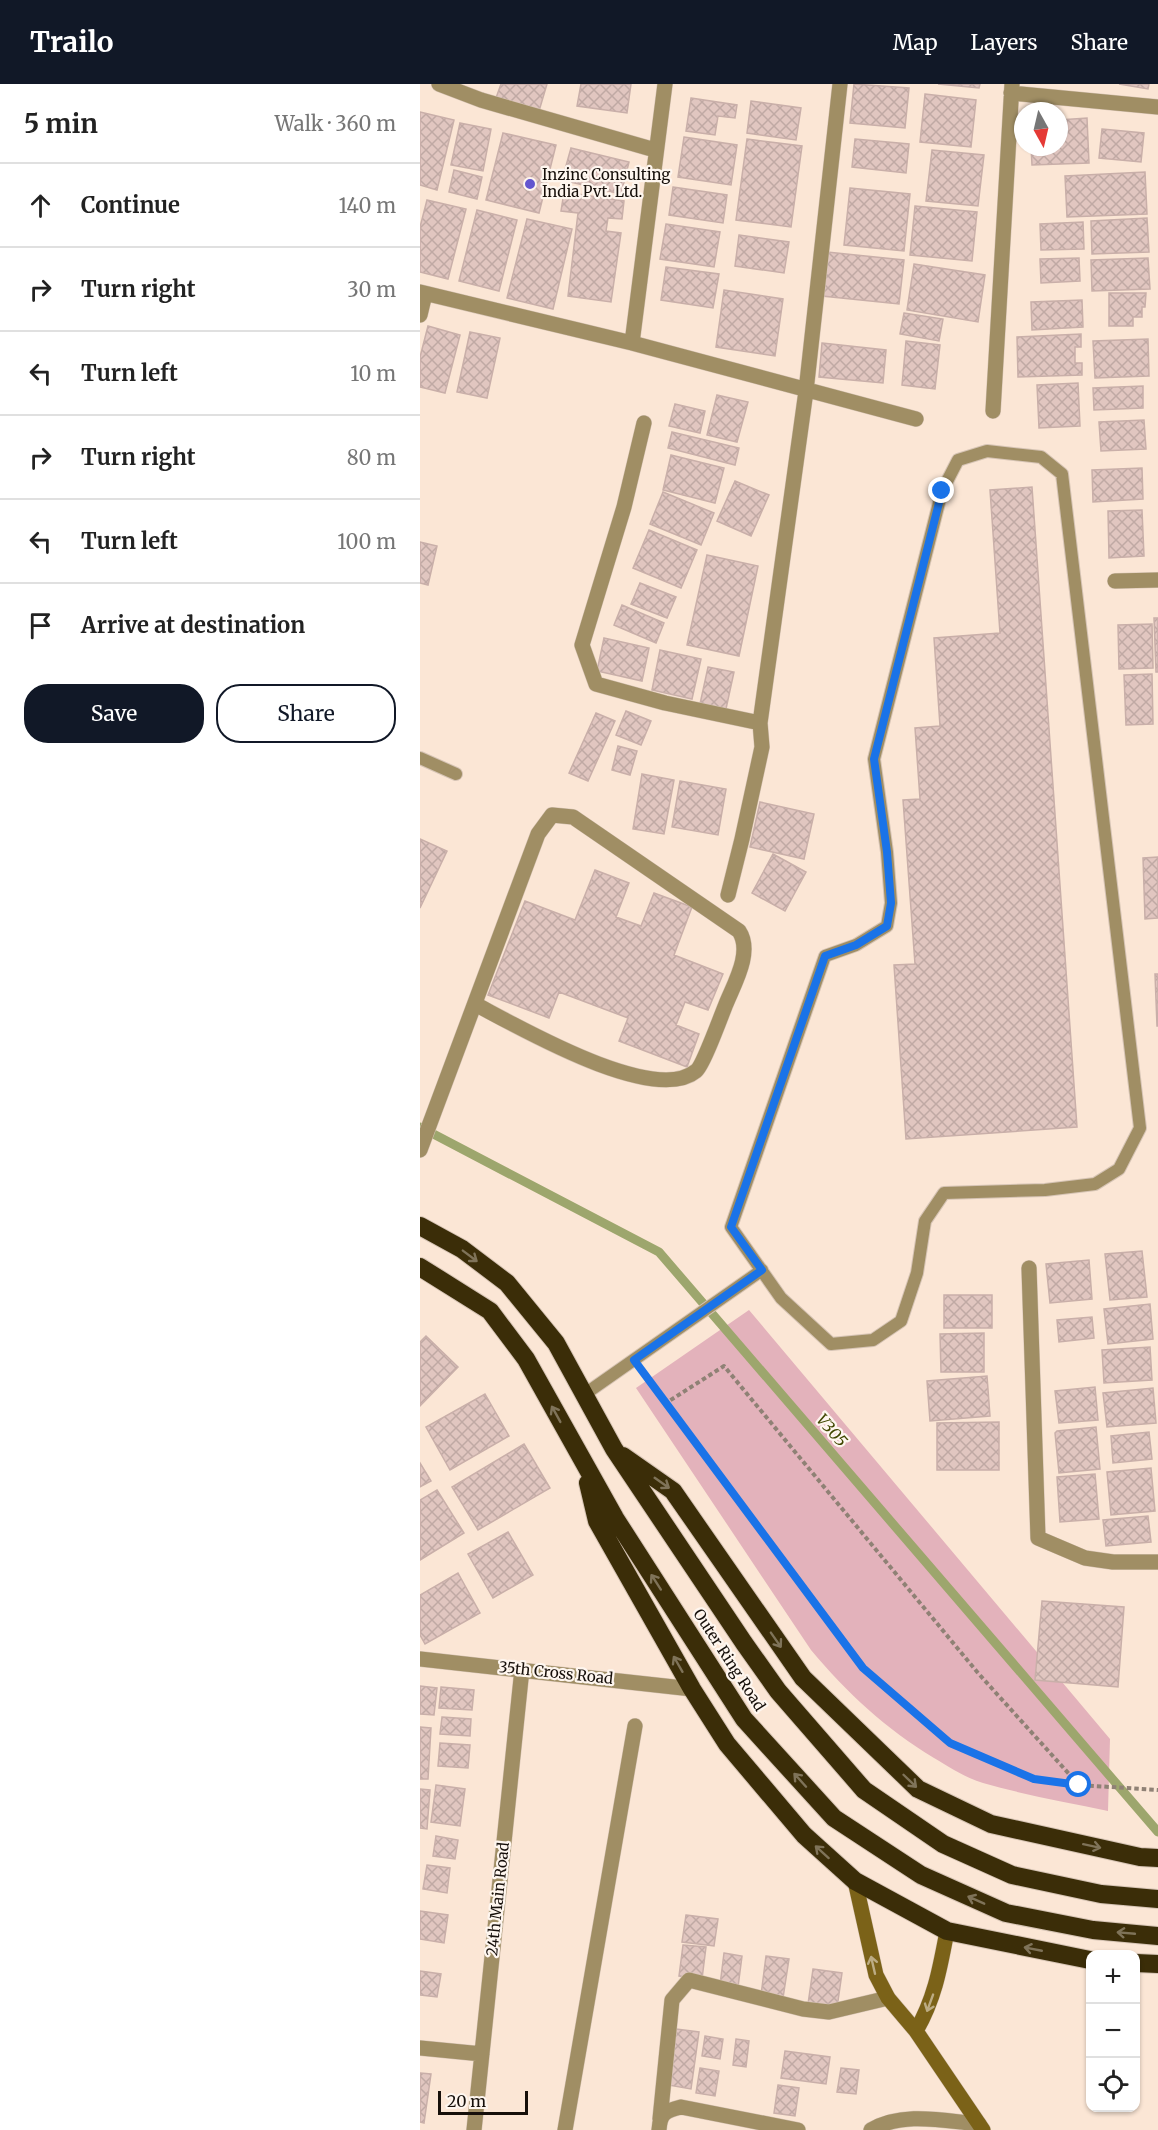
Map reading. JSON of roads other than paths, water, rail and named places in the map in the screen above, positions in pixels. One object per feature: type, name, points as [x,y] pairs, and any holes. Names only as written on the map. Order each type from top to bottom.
[{"type":"highway","name":"Outer Ring Road","points":[[420,1226],[462,1249],[507,1283],[556,1343],[614,1449],[744,1643],[778,1691],[864,1790],[943,1844],[1012,1875],[1101,1894],[1158,1899]]},
{"type":"highway","name":"Outer Ring Road","points":[[420,1267],[490,1311],[526,1359],[615,1518],[744,1719],[834,1818],[921,1875],[1006,1913],[1093,1930],[1158,1936]]},
{"type":"highway","points":[[614,1449],[673,1491],[803,1678],[918,1788],[991,1824],[1140,1857],[1158,1858]]},
{"type":"highway","points":[[585,1467],[597,1521],[692,1689],[727,1744],[804,1835],[855,1881],[947,1931],[1086,1959]]},
{"type":"highway","points":[[1140,1963],[1158,1964]]},
{"type":"street","points":[[439,84],[481,100],[655,150]]},
{"type":"street","points":[[632,343],[665,84]]},
{"type":"street","points":[[728,895],[762,747],[760,723],[806,391],[840,84]]},
{"type":"street","points":[[993,411],[1011,89],[1158,107]]},
{"type":"street","points":[[420,315],[423,293],[632,343],[916,419]]},
{"type":"street","points":[[644,423],[624,507],[582,645],[596,684],[665,703],[760,723]]},
{"type":"street","points":[[1115,581],[1158,580]]},
{"type":"street","points":[[421,1148],[538,834],[552,815],[573,817],[740,931],[745,939],[743,961],[697,1071],[678,1080],[642,1078],[589,1061],[532,1035],[475,1004]]},
{"type":"street","points":[[1029,1268],[1038,1538],[1085,1558],[1113,1562],[1158,1562]]},
{"type":"street","name":"35th Cross Road","points":[[420,1659],[522,1668],[692,1689]]},
{"type":"street","name":"24th Main Road","points":[[474,2130],[522,1668]]},
{"type":"street","points":[[565,2130],[635,1726]]},
{"type":"street","points":[[855,1881],[876,1975],[888,1998],[916,2031],[981,2127]]},
{"type":"street","points":[[916,2031],[928,2012],[936,1989],[947,1931]]},
{"type":"street","points":[[659,2125],[672,2000],[689,1980],[803,2009],[829,2012],[888,1998]]},
{"type":"street","points":[[420,2048],[482,2054]]},
{"type":"street","points":[[659,2125],[667,2110],[681,2107],[798,2130]]},
{"type":"street","points":[[871,2130],[883,2123],[903,2118],[981,2127]]},
{"type":"lane","points":[[987,451],[1041,457],[1062,474],[1140,1128],[1119,1169],[1095,1184],[1045,1190],[944,1193],[925,1221],[917,1273],[901,1321],[873,1340],[831,1344],[781,1298],[762,1270],[731,1227],[825,956],[856,945],[887,926],[891,903],[887,852],[874,759],[942,491],[958,460],[987,451]]},
{"type":"lane","points":[[420,758],[456,774]]},
{"type":"lane","points":[[585,1394],[762,1270]]},
{"type":"waterway","name":"V305","points":[[420,1127],[659,1252],[1158,1832]]},
{"type":"place","name":"Inzinc Consulting India Pvt. Ltd.","points":[[530,184]]}]
